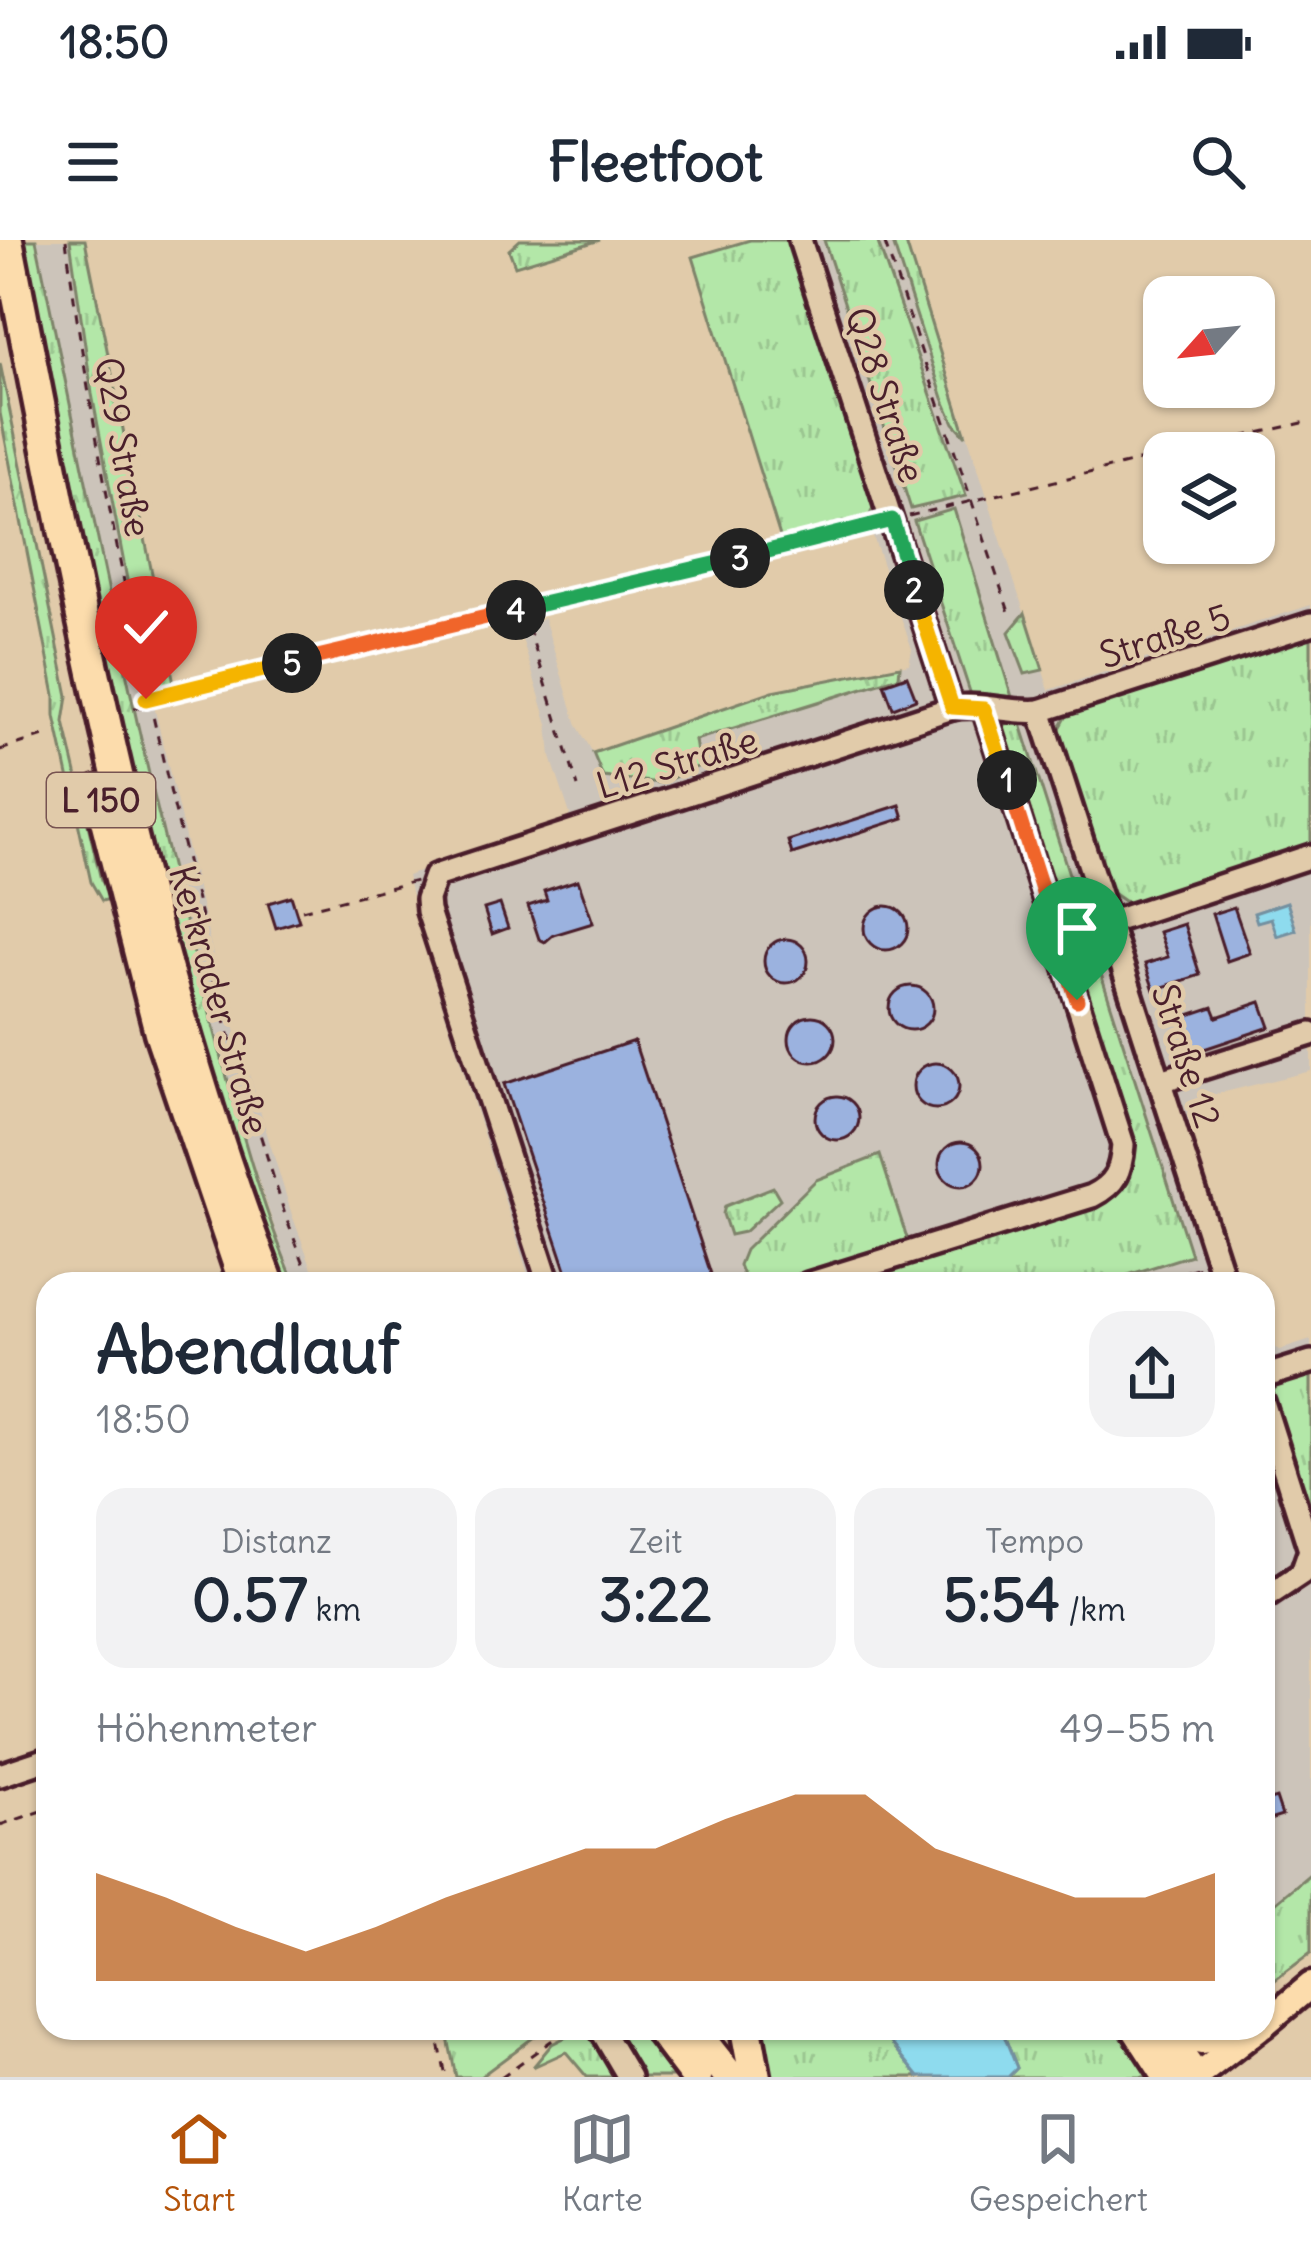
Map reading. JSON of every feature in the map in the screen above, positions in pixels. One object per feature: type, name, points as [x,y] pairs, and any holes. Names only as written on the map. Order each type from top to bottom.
[{"type":"highway","name":"Kerkrader Straße","points":[[7,240],[125,813],[214,1130],[265,1272]]},
{"type":"highway","name":"Kerkrader Straße","points":[[0,304],[105,820],[160,1032],[241,1272]]},
{"type":"highway","points":[[668,2040],[697,2077]]},
{"type":"highway","points":[[701,2040],[730,2077]]},
{"type":"highway","points":[[748,2040],[755,2077]]},
{"type":"highway","points":[[1157,2040],[1169,2077]]},
{"type":"highway","points":[[1164,2040],[1196,2077]]},
{"type":"main road","points":[[1275,2013],[1311,1985]]},
{"type":"main road","points":[[1196,2077],[1242,2040]]},
{"type":"street","name":"Q28 Straße","points":[[800,240],[952,707]]},
{"type":"street","name":"Straße 5","points":[[952,707],[1040,711],[1311,624]]},
{"type":"street","name":"L12 Straße","points":[[432,883],[952,707]]},
{"type":"street","points":[[847,1272],[1092,1196],[1108,1188],[1121,1171],[1123,1145],[984,709]]},
{"type":"street","name":"Straße 12","points":[[1040,711],[1222,1272]]},
{"type":"street","points":[[1108,923],[1311,856]]},
{"type":"street","points":[[432,883],[428,911],[545,1272]]},
{"type":"street","points":[[1161,1081],[1311,1034]]},
{"type":"street","points":[[1275,1373],[1311,1362]]},
{"type":"street","points":[[1275,1440],[1310,1550],[1302,1573],[1275,1591]]},
{"type":"street","points":[[0,1775],[36,1764]]},
{"type":"street","points":[[607,2040],[629,2077]]},
{"type":"path","name":"Q29 Straße","points":[[66,240],[86,394],[147,702],[201,917],[204,952],[286,1218],[307,1272]]},
{"type":"path","points":[[885,244],[1010,612]]},
{"type":"path","points":[[1263,432],[1311,421]]},
{"type":"path","points":[[134,708],[1143,460]]},
{"type":"path","points":[[522,609],[578,787]]},
{"type":"path","points":[[0,750],[50,734]]},
{"type":"path","points":[[302,910],[432,883]]},
{"type":"path","points":[[0,1825],[36,1813]]},
{"type":"path","points":[[438,2040],[446,2077]]},
{"type":"path","points":[[502,2077],[553,2040]]},
{"type":"shaded area","points":[[36,240],[85,240],[176,694],[154,706],[215,964],[313,1272],[290,1272],[239,1122],[185,925],[134,708]]},
{"type":"shaded area","points":[[750,240],[905,240],[1049,690],[1311,605],[1311,1071],[1196,1099],[1189,1125],[1233,1272],[527,1272],[432,972],[407,876],[567,822],[570,814],[551,757],[548,724],[519,629],[544,618],[577,725],[593,753],[773,691],[909,664],[912,649],[871,531],[784,551],[693,257]]},
{"type":"shaded area","points":[[1311,1340],[1311,1886],[1275,1919],[1275,1348]]},
{"type":"green space","points":[[19,240],[36,240],[178,895],[244,1138],[290,1272],[277,1272],[203,1062],[139,818]]},
{"type":"green space","points":[[70,240],[85,240],[175,688],[149,696],[92,394]]},
{"type":"green space","points":[[520,240],[600,240],[515,266],[509,250]]},
{"type":"green space","points":[[750,240],[791,240],[877,500],[868,519],[782,543],[693,257]]},
{"type":"green space","points":[[824,240],[877,240],[966,496],[911,509]]},
{"type":"green space","points":[[892,240],[905,240],[966,436],[943,398]]},
{"type":"green space","points":[[0,363],[68,696],[64,722],[101,880],[113,898],[102,901],[91,882],[55,716],[55,695],[0,413]]},
{"type":"green space","points":[[954,509],[1012,697],[996,701],[971,695],[914,521]]},
{"type":"green space","points":[[1025,613],[1043,670],[1025,674],[1009,632]]},
{"type":"green space","points":[[1311,630],[1311,848],[1135,903],[1108,890],[1058,742],[1069,712]]},
{"type":"green space","points":[[900,666],[899,677],[695,740],[699,766],[661,783],[603,777],[593,753],[773,691]]},
{"type":"green space","points":[[1020,721],[1191,1255],[1138,1272],[863,1272],[1125,1178],[999,736],[1001,725]]},
{"type":"green space","points":[[880,1155],[909,1244],[819,1272],[742,1272],[739,1265],[745,1250],[816,1180]]},
{"type":"green space","points":[[773,1187],[780,1199],[744,1232],[730,1235],[725,1206]]},
{"type":"green space","points":[[1311,1374],[1311,1523],[1275,1411],[1276,1387]]},
{"type":"green space","points":[[1311,1873],[1311,1953],[1275,1980],[1275,1903]]},
{"type":"green space","points":[[448,2040],[530,2040],[480,2077],[456,2077]]},
{"type":"green space","points":[[596,2040],[617,2077],[587,2077],[566,2052],[533,2067],[552,2044]]},
{"type":"green space","points":[[617,2040],[652,2040],[680,2077],[637,2077]]},
{"type":"green space","points":[[756,2040],[889,2040],[919,2077],[764,2077]]},
{"type":"green space","points":[[1006,2040],[1135,2040],[1155,2069],[1148,2077],[1008,2077],[1017,2068]]},
{"type":"water","points":[[1287,902],[1296,930],[1277,936],[1271,918],[1257,922],[1254,913]]},
{"type":"water","points":[[889,2040],[1006,2040],[1017,2068],[1008,2077],[919,2077]]},
{"type":"building","points":[[907,676],[916,699],[893,708],[884,684]]},
{"type":"building","points":[[900,805],[904,818],[792,854],[788,841]]},
{"type":"building","points":[[578,880],[593,923],[545,942],[539,939],[528,906],[547,900],[544,891]]},
{"type":"building","points":[[291,896],[299,921],[276,928],[268,903]]},
{"type":"building","points":[[500,904],[508,928],[492,934],[484,909]]},
{"type":"building","points":[[886,906],[902,912],[908,928],[902,944],[886,950],[870,944],[864,928],[870,912]]},
{"type":"building","points":[[1234,907],[1250,953],[1227,961],[1212,914]]},
{"type":"building","points":[[1184,924],[1200,975],[1154,990],[1145,964],[1168,957],[1159,932]]},
{"type":"building","points":[[786,939],[802,945],[808,961],[802,977],[786,983],[770,977],[764,961],[770,945]]},
{"type":"building","points":[[911,986],[927,992],[933,1008],[927,1024],[911,1030],[895,1024],[889,1008],[895,992]]},
{"type":"building","points":[[1261,1002],[1270,1027],[1195,1052],[1183,1017],[1213,1007],[1217,1017]]},
{"type":"building","points":[[812,1016],[828,1023],[835,1039],[828,1055],[812,1062],[796,1055],[789,1039],[796,1023]]},
{"type":"building","points":[[634,1041],[710,1272],[567,1272],[504,1084]]},
{"type":"building","points":[[936,1063],[952,1070],[959,1086],[952,1102],[936,1109],[920,1102],[913,1086],[920,1070]]},
{"type":"building","points":[[837,1096],[853,1102],[859,1118],[853,1134],[837,1140],[821,1134],[815,1118],[821,1102]]},
{"type":"building","points":[[961,1142],[977,1148],[983,1164],[977,1180],[961,1186],[945,1180],[939,1164],[945,1148]]},
{"type":"route","points":[[146,699],[892,520],[952,707],[984,709],[1077,1000]]}]
